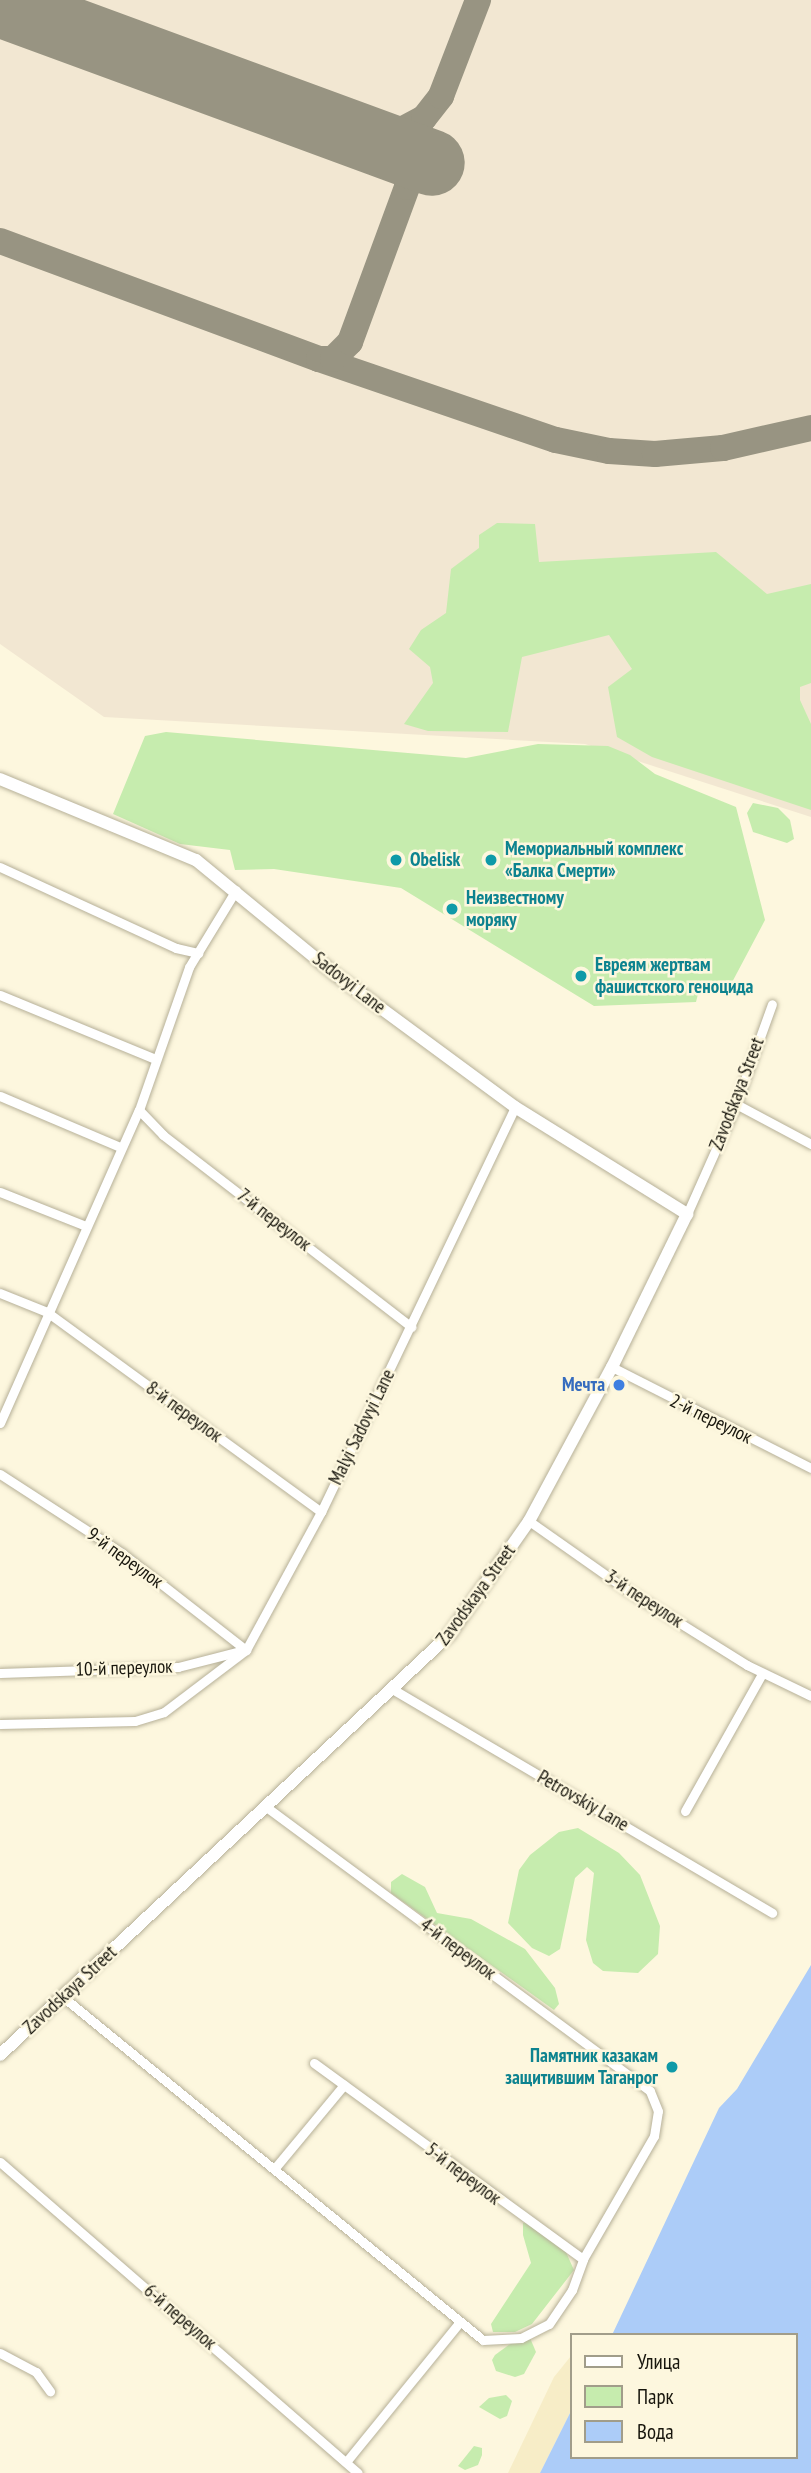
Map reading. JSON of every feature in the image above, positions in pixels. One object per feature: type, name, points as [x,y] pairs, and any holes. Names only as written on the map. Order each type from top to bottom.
[{"type":"street","name":"Sadovyi Lane","points":[[0,779],[196,860],[236,890],[336,975],[515,1107],[687,1214]]},
{"type":"street","points":[[0,867],[176,948],[198,953]]},
{"type":"street","points":[[0,1423],[47,1311],[139,1110],[155,1059],[198,953],[236,890]]},
{"type":"street","points":[[0,995],[155,1059]]},
{"type":"street","name":"Zavodskaya Street","points":[[0,2055],[394,1690],[450,1634],[529,1521],[612,1367],[687,1214],[736,1104],[772,1004]]},
{"type":"street","points":[[0,1097],[120,1147]]},
{"type":"street","points":[[736,1104],[811,1144]]},
{"type":"street","name":"Malyi Sadovyi Lane","points":[[0,1724],[135,1721],[164,1713],[246,1650],[321,1511],[515,1107]]},
{"type":"street","name":"7-й переулок","points":[[139,1110],[163,1135],[411,1327]]},
{"type":"street","points":[[0,1192],[86,1226]]},
{"type":"street","name":"8-й переулок","points":[[0,1293],[47,1311],[321,1511]]},
{"type":"street","name":"2-й переулок","points":[[612,1367],[811,1468]]},
{"type":"street","name":"9-й переулок","points":[[0,1474],[123,1554],[246,1650]]},
{"type":"street","name":"3-й переулок","points":[[529,1521],[627,1590],[762,1674],[811,1696]]},
{"type":"street","name":"10-й переулок","points":[[0,1673],[178,1667],[246,1650]]},
{"type":"street","points":[[685,1811],[762,1674]]},
{"type":"street","name":"Petrovskiy Lane","points":[[394,1690],[772,1913]]},
{"type":"street","name":"4-й переулок","points":[[266,1807],[650,2091],[658,2111],[654,2136],[583,2259]]},
{"type":"street","points":[[63,1997],[483,2340],[521,2338],[550,2324],[572,2290],[583,2259]]},
{"type":"street","name":"5-й переулок","points":[[314,2063],[583,2259]]},
{"type":"street","points":[[275,2168],[344,2085]]},
{"type":"street","name":"6-й переулок","points":[[0,2162],[358,2473]]},
{"type":"street","points":[[346,2462],[459,2323]]},
{"type":"street","points":[[0,2353],[36,2372],[50,2391]]},
{"type":"shaded area","points":[[0,0],[811,0],[811,817],[585,744],[104,717],[0,644]]},
{"type":"green space","points":[[497,523],[535,524],[539,562],[716,552],[767,594],[811,584],[811,683],[800,687],[800,700],[811,724],[811,810],[652,757],[617,737],[608,687],[632,669],[609,635],[522,657],[508,732],[428,731],[404,724],[433,683],[430,667],[409,649],[421,630],[446,613],[451,569],[479,548],[479,535]]},
{"type":"green space","name":"Мемориальный комплекс «Балка Смерти»","points":[[166,732],[466,758],[538,744],[608,746],[630,755],[655,774],[736,807],[765,920],[729,988],[698,994],[696,1002],[594,1006],[401,888],[274,869],[235,870],[230,850],[180,844],[113,814],[145,736]]},
{"type":"green space","points":[[753,803],[778,808],[790,820],[794,839],[787,843],[753,832],[747,813]]},
{"type":"green space","points":[[578,1828],[619,1853],[640,1875],[660,1926],[658,1954],[638,1973],[603,1971],[593,1963],[586,1940],[594,1873],[587,1867],[575,1878],[560,1949],[549,1956],[532,1948],[508,1923],[519,1870],[530,1855],[559,1832]]},
{"type":"green space","points":[[402,1874],[425,1887],[437,1913],[471,1919],[525,1949],[555,1988],[559,2004],[554,2010],[391,1893],[391,1882]]},
{"type":"green space","points":[[528,2222],[565,2250],[574,2270],[532,2324],[515,2332],[493,2332],[491,2324],[531,2263],[523,2235],[523,2223]]},
{"type":"green space","points":[[530,2338],[536,2352],[524,2374],[515,2377],[496,2371],[492,2360],[495,2355],[514,2341]]},
{"type":"green space","points":[[506,2395],[512,2401],[507,2416],[500,2419],[479,2407],[489,2398]]},
{"type":"green space","points":[[474,2446],[482,2448],[482,2455],[478,2465],[465,2470],[458,2466]]},
{"type":"sand","points":[[570,2357],[570,2413],[540,2473],[508,2473],[554,2377]]},
{"type":"water","points":[[811,1965],[811,2473],[540,2473],[570,2413],[570,2459],[797,2459],[797,2333],[613,2333],[719,2108],[737,2089]]},
{"type":"taxiway","points":[[351,133],[392,135],[424,118],[441,96],[478,0]]},
{"type":"taxiway","points":[[319,359],[333,359],[350,342],[407,187],[407,162],[390,147]]},
{"type":"taxiway","points":[[0,241],[319,359],[556,440],[609,451],[655,454],[723,448],[811,428]]},
{"type":"runway","points":[[0,4],[432,163]]},
{"type":"place","name":"Obelisk","points":[[396,860]]},
{"type":"place","name":"Мемориальный комплекс «Балка Смерти»","points":[[491,860]]},
{"type":"place","name":"Неизвестному моряку","points":[[452,909]]},
{"type":"place","name":"Евреям жертвам фашистского геноцида","points":[[581,976]]},
{"type":"place","name":"Мечта","points":[[619,1385]]},
{"type":"place","name":"Памятник казакам защитившим Таганрог","points":[[672,2067]]}]
